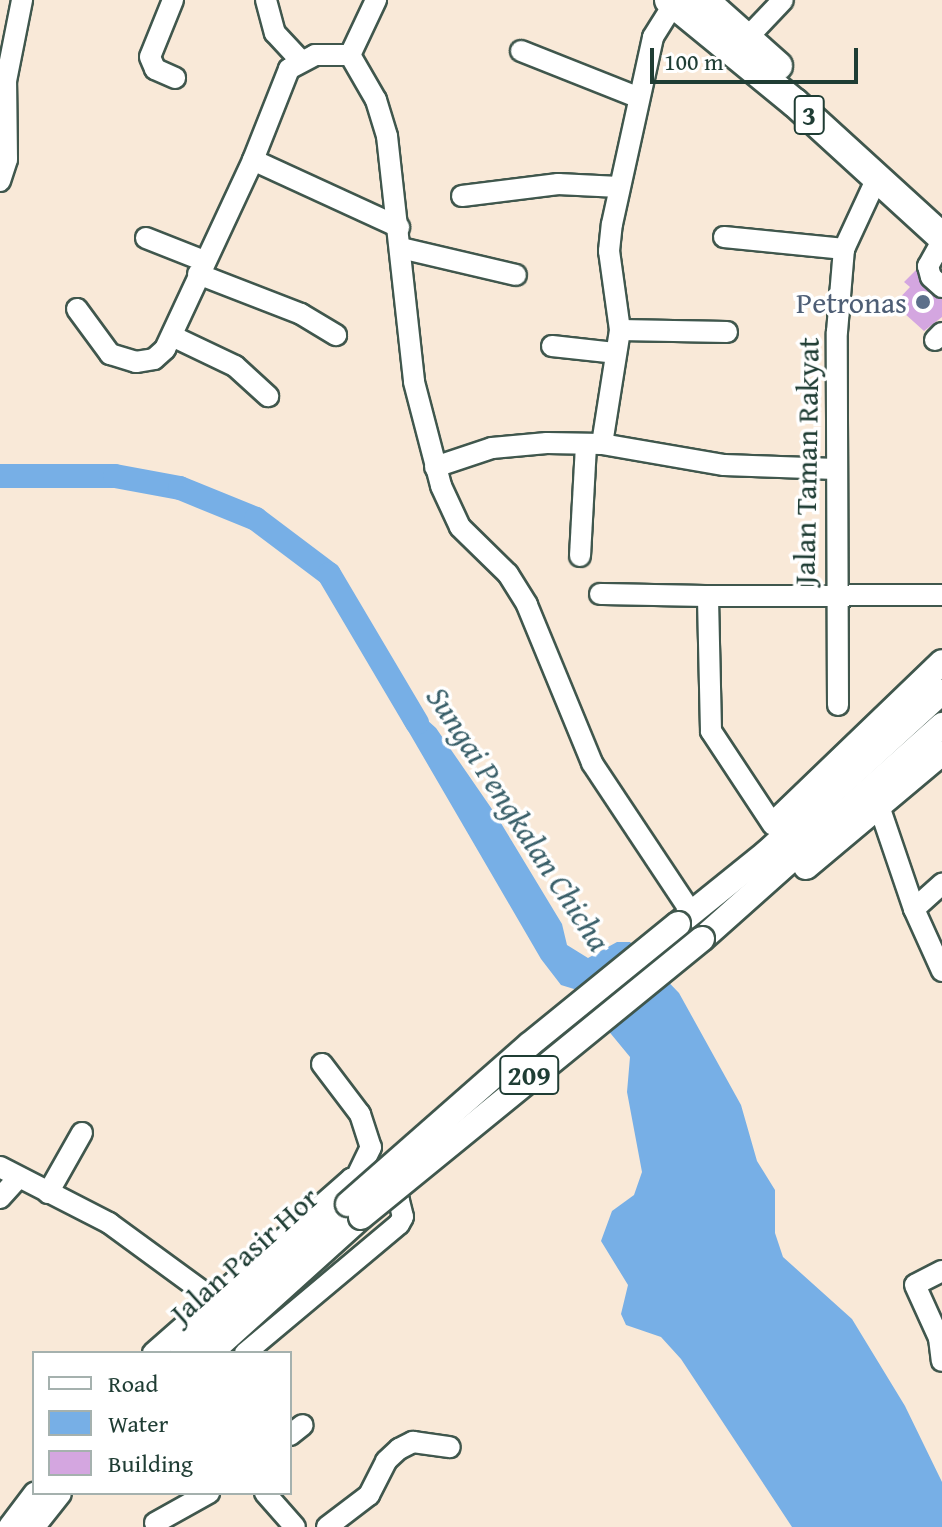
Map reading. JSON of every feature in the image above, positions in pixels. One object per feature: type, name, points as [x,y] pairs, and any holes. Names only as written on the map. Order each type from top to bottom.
[{"type":"highway","name":"3","points":[[704,0],[942,211]]},
{"type":"highway","name":"3","points":[[671,2],[877,178],[942,239]]},
{"type":"main road","points":[[690,913],[773,825],[942,662]]},
{"type":"main road","name":"209","points":[[355,1211],[529,1045],[937,713]]},
{"type":"main road","name":"209","points":[[355,1211],[710,933],[937,713]]},
{"type":"main road","points":[[710,933],[787,882],[880,809],[942,753]]},
{"type":"main road","name":"Jalan Pasir Hor","points":[[184,1351],[355,1211]]},
{"type":"main road","name":"Jalan Pasir Hor","points":[[212,1351],[355,1211]]},
{"type":"main road","points":[[11,1527],[35,1495]]},
{"type":"main road","points":[[32,1527],[57,1495]]},
{"type":"street","points":[[0,181],[7,159],[6,81],[22,0]]},
{"type":"street","points":[[173,0],[150,57],[155,69],[175,78]]},
{"type":"street","points":[[266,0],[275,33],[300,60]]},
{"type":"street","points":[[350,55],[376,0]]},
{"type":"street","points":[[747,38],[783,0]]},
{"type":"street","points":[[580,556],[594,444],[620,330],[609,251],[619,187],[653,37],[671,2]]},
{"type":"street","points":[[521,51],[637,97]]},
{"type":"street","points":[[77,309],[110,354],[136,362],[154,359],[172,336],[253,160],[289,69],[300,60],[350,55]]},
{"type":"street","points":[[350,55],[376,100],[387,136],[399,227],[409,354],[435,467],[460,527],[508,574],[527,605],[592,763],[690,913]]},
{"type":"street","points":[[253,160],[399,227]]},
{"type":"street","name":"Jalan Taman Rakyat","points":[[838,705],[834,595],[837,332],[844,249],[877,178]]},
{"type":"street","points":[[462,196],[558,184],[619,187]]},
{"type":"street","points":[[724,237],[844,249]]},
{"type":"street","points":[[146,238],[201,268],[301,314],[336,335]]},
{"type":"street","points":[[942,239],[928,266],[942,287]]},
{"type":"street","points":[[401,248],[516,275]]},
{"type":"street","points":[[620,330],[727,332]]},
{"type":"street","points":[[172,336],[235,366],[268,396]]},
{"type":"street","points":[[552,346],[615,353]]},
{"type":"street","points":[[435,467],[516,443],[594,444],[690,462],[836,469]]},
{"type":"street","points":[[600,594],[942,595]]},
{"type":"street","points":[[708,596],[711,731],[773,825]]},
{"type":"street","points":[[880,809],[914,909],[941,968]]},
{"type":"street","points":[[914,909],[942,884]]},
{"type":"street","points":[[155,1351],[357,1176],[371,1147],[360,1114],[322,1064]]},
{"type":"street","points":[[48,1193],[82,1133]]},
{"type":"street","points":[[0,1167],[109,1223],[213,1299]]},
{"type":"street","points":[[247,1351],[403,1217],[399,1201],[372,1179],[357,1176]]},
{"type":"street","points":[[0,1198],[18,1178]]},
{"type":"street","points":[[942,1271],[915,1285],[941,1338],[942,1361]]},
{"type":"street","points":[[327,1527],[369,1495],[386,1461],[399,1449],[413,1442],[450,1447]]},
{"type":"street","points":[[155,1523],[205,1495]]},
{"type":"street","points":[[267,1495],[295,1527]]},
{"type":"water","points":[[398,694],[436,728],[496,815],[562,924],[567,945],[588,958],[617,942],[630,942],[679,993],[741,1105],[757,1161],[775,1190],[775,1233],[783,1257],[852,1319],[905,1406],[942,1482],[942,1527],[792,1527],[681,1359],[661,1337],[626,1325],[621,1314],[628,1285],[601,1241],[612,1211],[634,1195],[642,1172],[627,1092],[630,1057],[574,989],[561,985],[541,959],[403,722]]},
{"type":"building","points":[[916,270],[942,295],[942,317],[924,331],[894,304],[910,287],[904,282]]},
{"type":"waterway","name":"Sungai Pengkalan Chicha","points":[[0,472],[3,476]]},
{"type":"waterway","name":"Sungai Pengkalan Chicha","points":[[0,476],[115,476],[180,488],[256,519],[329,574],[417,723]]},
{"type":"place","name":"Petronas","points":[[923,302]]}]
